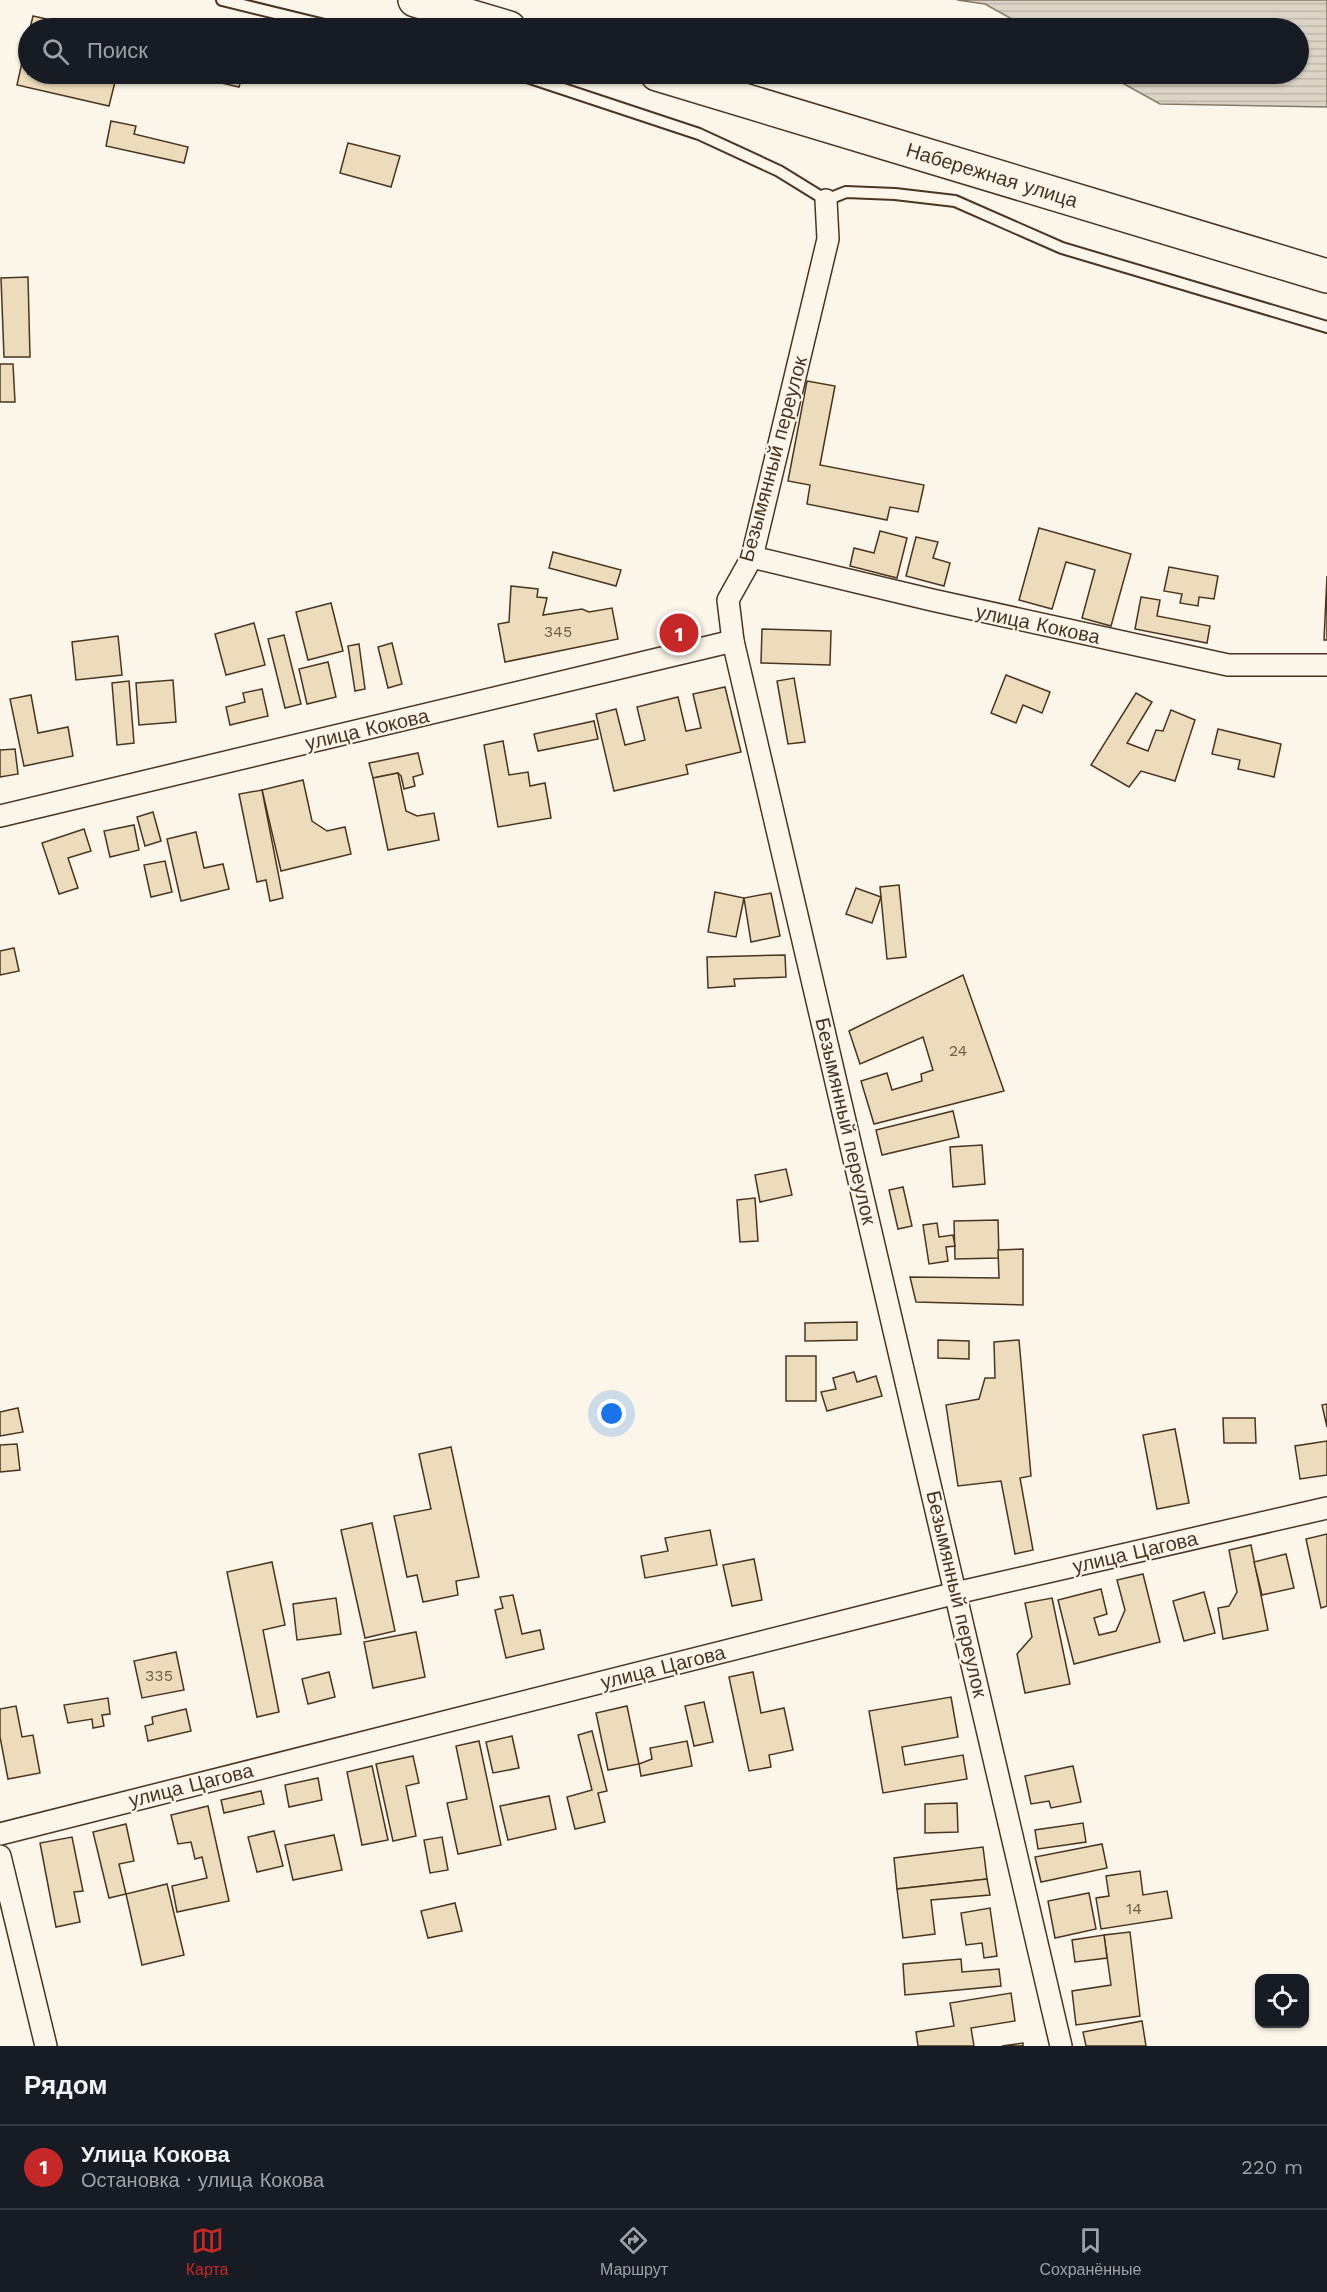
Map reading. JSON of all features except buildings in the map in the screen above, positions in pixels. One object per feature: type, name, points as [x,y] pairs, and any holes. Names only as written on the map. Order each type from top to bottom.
[{"type":"main road","points":[[415,0],[475,18]]},
{"type":"main road","name":"Набережная улица","points":[[690,84],[1327,276]]},
{"type":"street","name":"Безымянный переулок","points":[[826,200],[828,240],[752,556],[728,600],[733,641],[1061,2046]]},
{"type":"street","name":"улица Кокова","points":[[752,556],[932,600],[1228,666],[1327,666]]},
{"type":"street","name":"улица Кокова","points":[[0,816],[733,641]]},
{"type":"street","name":"улица Цагова","points":[[0,1834],[956,1593],[1327,1508]]},
{"type":"street","points":[[0,1856],[46,2046]]},
{"type":"lane","points":[[222,0],[296,18]]},
{"type":"lane","points":[[548,84],[699,134],[778,171],[826,200],[846,192],[896,194],[955,201],[1062,249],[1327,327]]},
{"type":"shaded area","points":[[957,0],[1327,0],[1327,107],[1160,104],[1124,84],[1309,84],[1309,18],[1010,18],[985,4]]},
{"type":"place","name":"Улица Кокова","points":[[679,633]]}]
